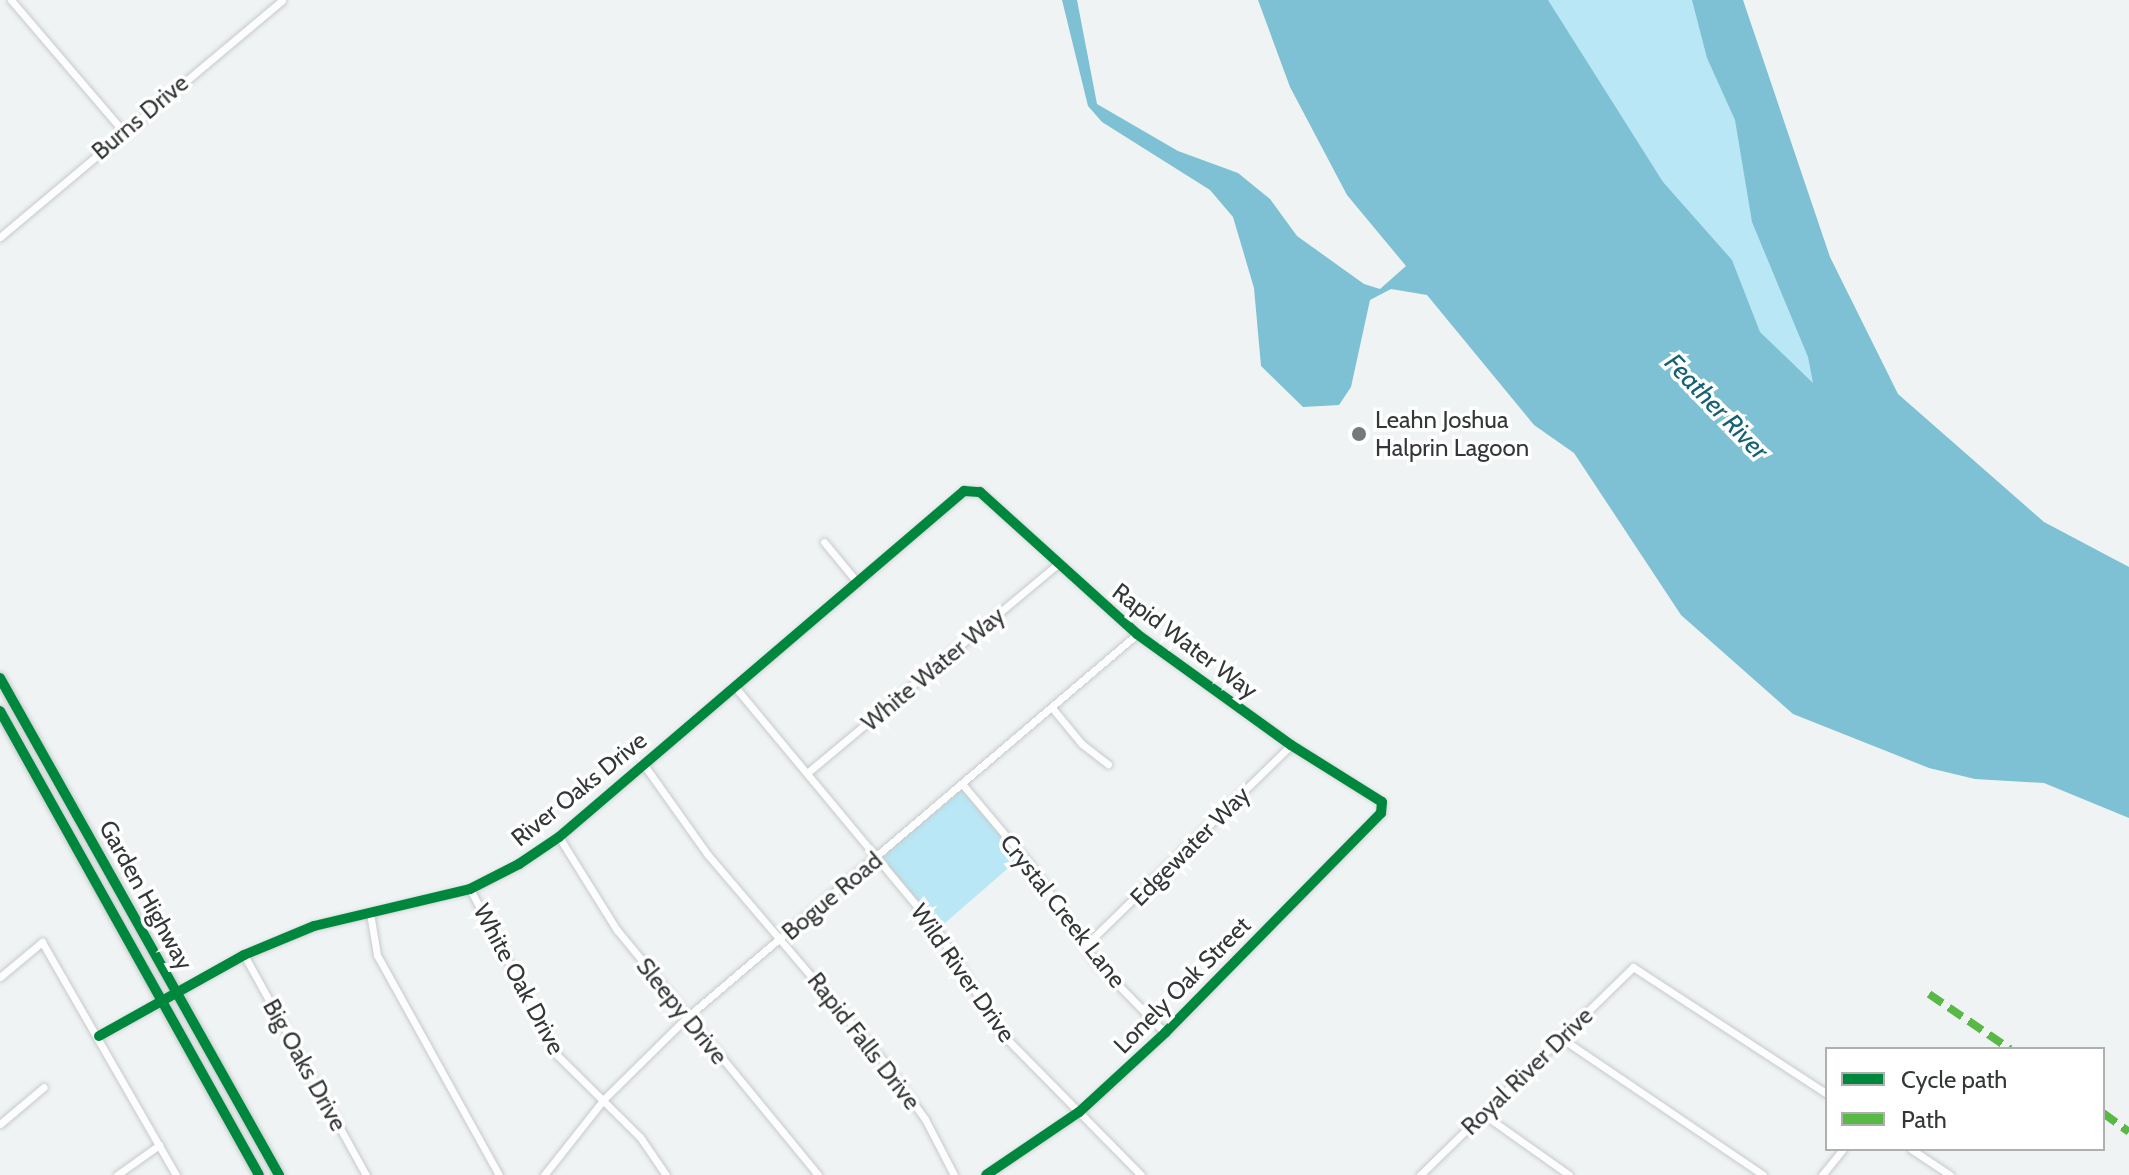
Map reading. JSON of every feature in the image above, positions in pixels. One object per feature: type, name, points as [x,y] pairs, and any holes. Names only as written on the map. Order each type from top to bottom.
[{"type":"main road","name":"Garden Highway","points":[[0,678],[279,1175]]},
{"type":"main road","name":"Garden Highway","points":[[0,711],[259,1175]]},
{"type":"street","points":[[11,0],[123,131]]},
{"type":"street","name":"Burns Drive","points":[[0,237],[282,0]]},
{"type":"street","name":"River Oaks Drive","points":[[99,1036],[244,955],[314,926],[470,889],[559,837],[964,491],[980,492]]},
{"type":"street","name":"Rapid Water Way","points":[[980,492],[1137,634],[1291,745],[1382,802]]},
{"type":"street","points":[[824,542],[857,582]]},
{"type":"street","name":"White Water Way","points":[[807,773],[1058,564]]},
{"type":"street","name":"Bogue Road","points":[[544,1175],[604,1099],[686,1018],[1053,709],[1137,634]]},
{"type":"street","name":"Wild River Drive","points":[[735,687],[937,930],[1002,1034],[1141,1175]]},
{"type":"street","points":[[1053,709],[1082,744],[1108,764]]},
{"type":"street","name":"Edgewater Way","points":[[1087,944],[1291,745]]},
{"type":"street","name":"Rapid Falls Drive","points":[[644,765],[708,855],[781,938],[917,1107],[954,1175]]},
{"type":"street","name":"Crystal Creek Lane","points":[[963,785],[1032,867],[1087,944],[1096,962],[1165,1033]]},
{"type":"street","name":"Lonely Oak Street","points":[[986,1175],[1079,1112],[1165,1033],[1381,813],[1382,802]]},
{"type":"street","name":"Sleepy Drive","points":[[559,837],[617,930],[686,1018],[818,1175]]},
{"type":"street","name":"White Oak Drive","points":[[470,889],[557,1055],[640,1137],[666,1175]]},
{"type":"street","points":[[370,913],[377,955],[499,1175]]},
{"type":"street","points":[[0,977],[42,942],[99,1036],[176,1175]]},
{"type":"street","name":"Big Oaks Drive","points":[[244,955],[366,1175]]},
{"type":"street","name":"Royal River Drive","points":[[1420,1175],[1633,967],[1825,1093]]},
{"type":"street","points":[[1561,1038],[1763,1175]]},
{"type":"street","points":[[0,1124],[44,1087]]},
{"type":"street","points":[[1483,1114],[1569,1175]]},
{"type":"street","points":[[117,1175],[159,1145]]},
{"type":"street","points":[[1822,1175],[1841,1151]]},
{"type":"street","points":[[1914,1151],[1950,1175]]},
{"type":"shaded area","points":[[1531,0],[1729,0],[1844,411],[1721,318]]},
{"type":"shaded area","points":[[963,785],[1022,856],[937,930],[877,857]]},
{"type":"water","name":"Feather River","points":[[1062,0],[1077,0],[1097,104],[1178,151],[1238,173],[1270,199],[1297,236],[1364,284],[1380,289],[1406,266],[1347,195],[1290,87],[1258,0],[1548,0],[1663,182],[1732,260],[1760,332],[1813,383],[1808,357],[1752,222],[1735,120],[1707,58],[1692,0],[1743,0],[1830,257],[1898,394],[2044,522],[2129,567],[2129,818],[2044,783],[1975,779],[1929,768],[1793,714],[1681,615],[1574,453],[1534,425],[1427,295],[1391,289],[1370,300],[1351,387],[1339,405],[1303,407],[1261,366],[1254,288],[1233,217],[1210,190],[1102,122],[1088,106]]},
{"type":"marked path","points":[[1929,994],[2007,1047]]},
{"type":"marked path","points":[[2105,1114],[2129,1132]]},
{"type":"cycle path","points":[[99,1036],[244,955],[314,926],[470,889],[519,864],[559,837],[964,491],[980,492],[1137,634],[1291,745],[1382,802],[1381,813],[1165,1033],[1079,1112],[986,1175]]},
{"type":"cycle path","points":[[0,678],[279,1175]]},
{"type":"cycle path","points":[[0,711],[259,1175]]},
{"type":"place","name":"Leahn Joshua Halprin Lagoon","points":[[1359,434]]}]
